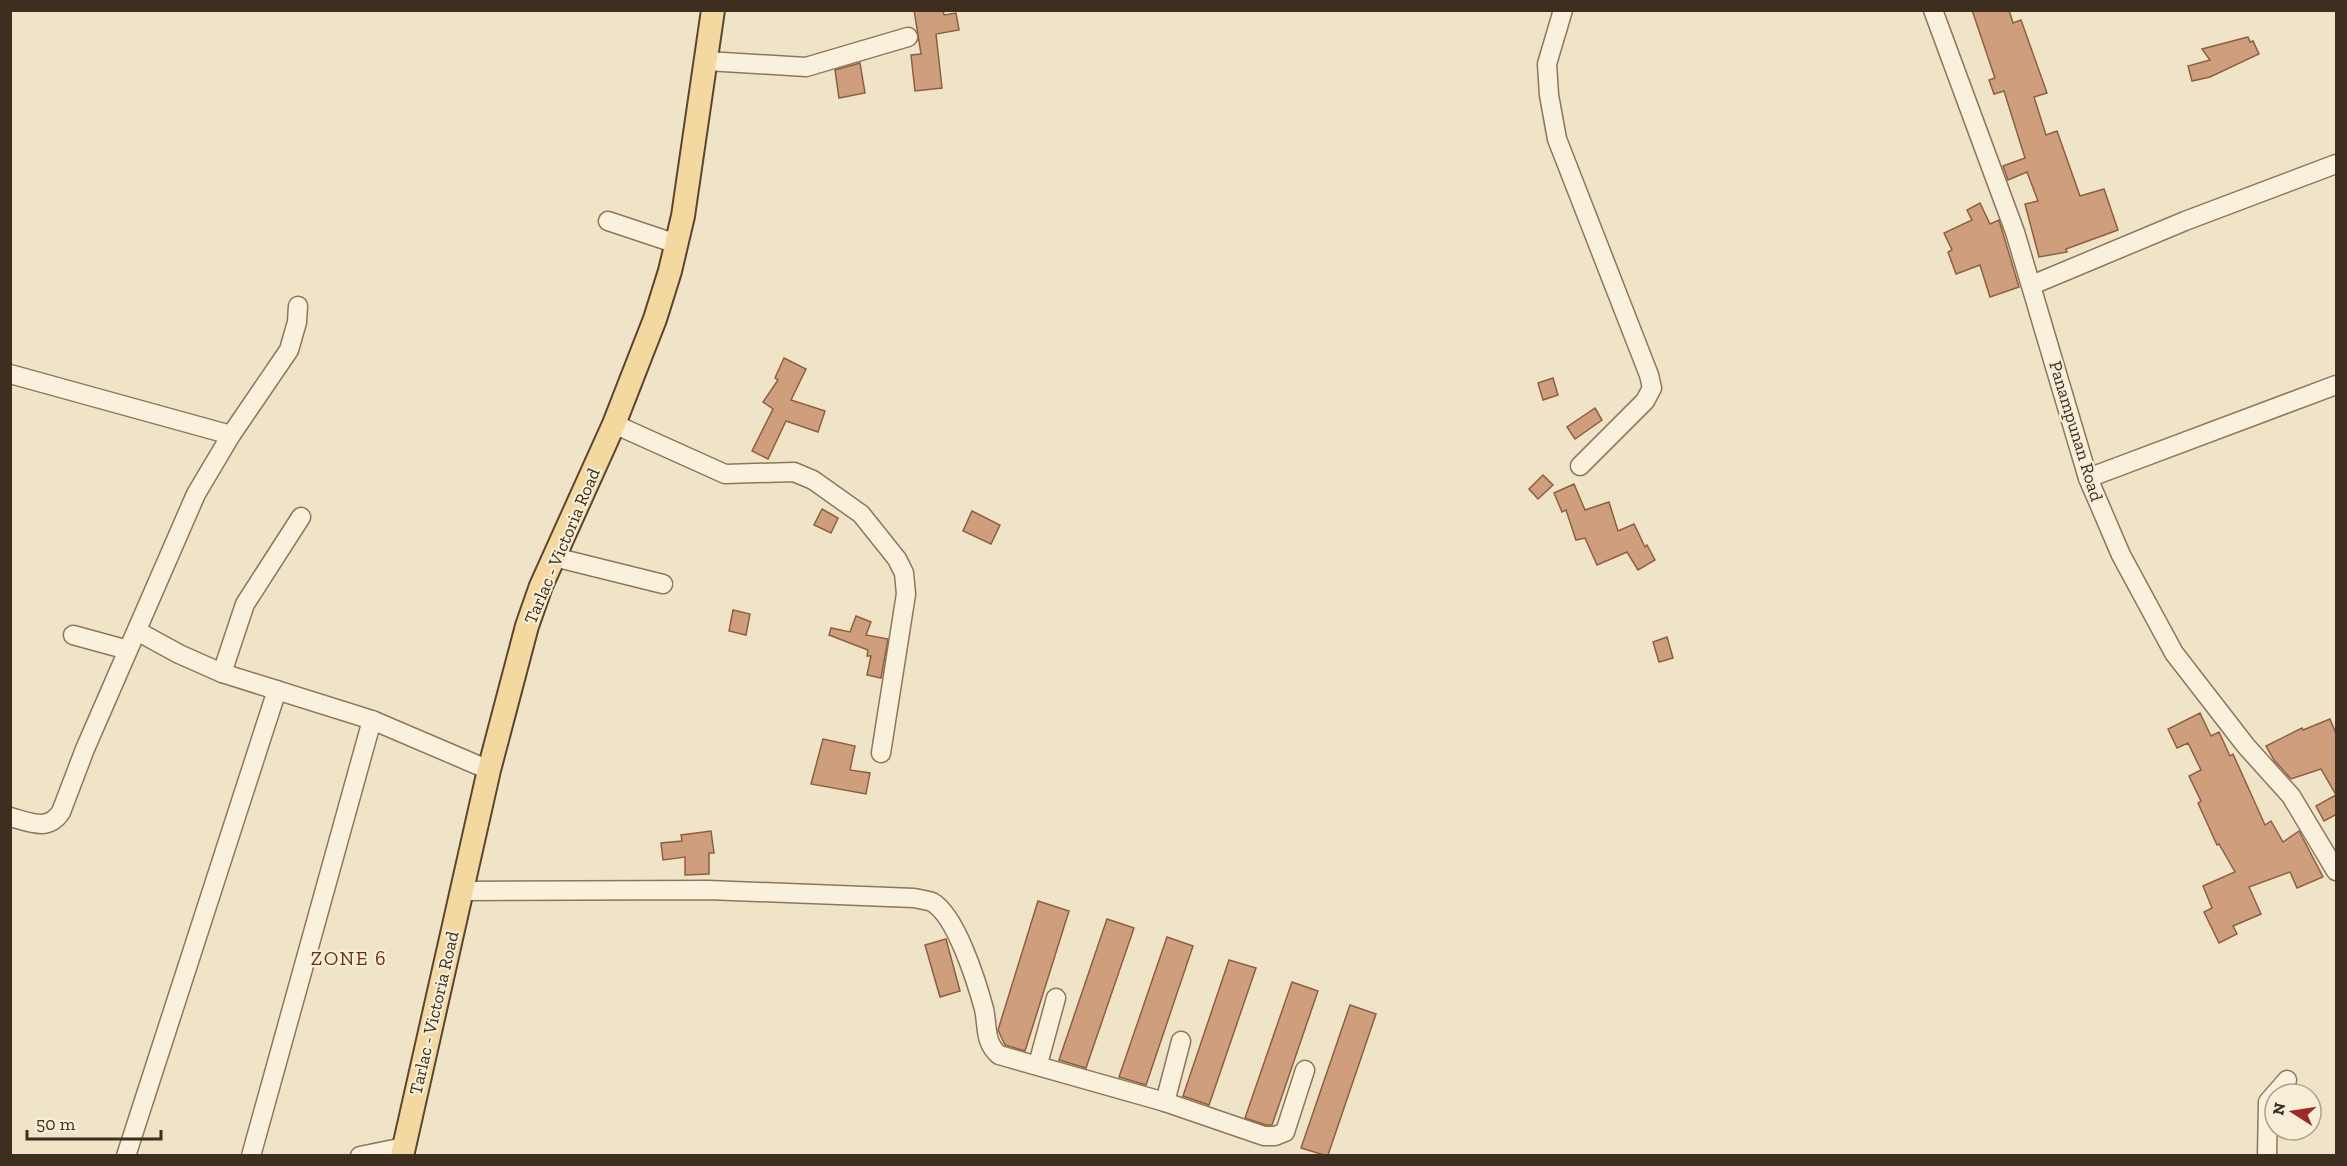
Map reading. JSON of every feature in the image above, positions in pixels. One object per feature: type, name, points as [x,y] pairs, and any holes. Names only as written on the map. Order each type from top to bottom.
[{"type":"main road","name":"Tarlac - Victoria Road","points":[[403,1151],[489,770],[526,626],[554,557],[614,424],[655,319],[677,244],[713,10]]},
{"type":"street","points":[[1563,10],[1547,64],[1548,95],[1557,139],[1649,375],[1652,388],[1645,401],[1580,466]]},
{"type":"street","name":"Panampunan Road","points":[[1934,10],[2032,285],[2088,478],[2121,555],[2174,653],[2246,746],[2291,796],[2337,871]]},
{"type":"street","points":[[707,60],[806,67],[908,37]]},
{"type":"street","points":[[2032,285],[2185,220],[2337,164]]},
{"type":"street","points":[[608,221],[677,244]]},
{"type":"street","points":[[10,817],[42,825],[56,820],[196,494],[231,435],[288,350],[297,322],[298,306]]},
{"type":"street","points":[[10,374],[231,435]]},
{"type":"street","points":[[2088,478],[2337,385]]},
{"type":"street","points":[[614,424],[725,474],[794,472],[813,480],[861,514],[897,559],[904,573],[906,594],[881,753]]},
{"type":"street","points":[[222,673],[245,604],[301,517]]},
{"type":"street","points":[[554,557],[663,584]]},
{"type":"street","points":[[137,631],[179,654],[222,673],[372,720],[489,770]]},
{"type":"street","points":[[73,635],[128,650]]},
{"type":"street","points":[[126,1155],[277,690]]},
{"type":"street","points":[[251,1155],[372,720]]},
{"type":"street","points":[[462,891],[708,890],[869,894],[914,898],[932,903],[945,914],[967,958],[984,1010],[986,1035],[991,1048],[999,1055],[1038,1064],[1165,1102],[1264,1136],[1275,1136],[1285,1132],[1305,1070]]},
{"type":"street","points":[[1038,1064],[1056,998]]},
{"type":"street","points":[[1165,1102],[1181,1041]]},
{"type":"street","points":[[2267,1155],[2268,1102],[2287,1080]]},
{"type":"street","points":[[360,1155],[403,1151]]},
{"type":"building","points":[[914,10],[943,10],[944,15],[956,13],[959,30],[936,34],[942,88],[915,91],[911,55],[921,54]]},
{"type":"building","points":[[1972,10],[2009,10],[2013,23],[2021,20],[2047,93],[2034,97],[2046,135],[2057,131],[2080,196],[2104,189],[2118,230],[2066,249],[2067,252],[2039,257],[2025,204],[2038,201],[2027,172],[2008,180],[2003,166],[2025,158],[2004,91],[1994,94],[1989,80],[1995,78]]},
{"type":"building","points":[[2248,37],[2250,42],[2253,41],[2259,54],[2210,77],[2192,81],[2188,66],[2210,60],[2202,49]]},
{"type":"building","points":[[860,63],[865,93],[839,98],[835,70]]},
{"type":"building","points":[[1980,203],[1990,224],[1999,220],[2019,287],[1990,297],[1980,265],[1956,274],[1948,252],[1952,250],[1944,233],[1972,220],[1967,210]]},
{"type":"building","points":[[784,358],[806,369],[791,400],[825,411],[818,432],[786,421],[768,459],[752,451],[773,409],[763,402],[778,380],[775,378]]},
{"type":"building","points":[[1553,378],[1558,395],[1543,400],[1538,383]]},
{"type":"building","points":[[1595,408],[1602,420],[1575,439],[1567,427]]},
{"type":"building","points":[[1543,475],[1553,485],[1538,499],[1529,489]]},
{"type":"building","points":[[1574,484],[1585,510],[1609,502],[1618,531],[1634,524],[1645,547],[1647,545],[1655,560],[1638,570],[1627,552],[1597,565],[1585,538],[1576,540],[1566,510],[1562,512],[1554,493]]},
{"type":"building","points":[[822,509],[838,518],[831,533],[814,525]]},
{"type":"building","points":[[972,511],[1000,525],[991,544],[963,531]]},
{"type":"building","points":[[733,610],[750,614],[746,635],[729,631]]},
{"type":"building","points":[[856,616],[871,622],[866,635],[888,639],[881,678],[867,675],[871,656],[867,656],[868,650],[829,635],[831,628],[850,632]]},
{"type":"building","points":[[1667,637],[1673,658],[1659,662],[1653,642]]},
{"type":"building","points":[[2200,713],[2211,736],[2219,732],[2230,756],[2233,754],[2265,825],[2271,821],[2283,842],[2299,831],[2323,877],[2297,888],[2290,872],[2249,887],[2261,914],[2233,926],[2237,934],[2219,943],[2204,912],[2212,908],[2203,886],[2235,872],[2219,844],[2217,845],[2198,803],[2201,801],[2189,776],[2201,770],[2188,743],[2177,748],[2168,729]]},
{"type":"building","points":[[2330,719],[2337,736],[2337,814],[2324,821],[2316,806],[2336,795],[2321,769],[2291,779],[2274,760],[2266,746],[2302,728],[2303,730]]},
{"type":"building","points":[[823,739],[855,746],[850,770],[870,773],[866,794],[811,784]]},
{"type":"building","points":[[711,831],[714,853],[709,853],[709,874],[685,875],[685,857],[663,860],[661,843],[682,841],[681,835]]},
{"type":"building","points":[[1038,901],[1069,911],[1025,1051],[1005,1045],[998,1030]]},
{"type":"building","points":[[1107,919],[1134,928],[1086,1068],[1059,1060]]},
{"type":"building","points":[[1167,937],[1193,946],[1146,1085],[1119,1077]]},
{"type":"building","points":[[946,939],[960,991],[940,997],[925,945]]},
{"type":"building","points":[[1229,960],[1256,968],[1209,1105],[1183,1096]]},
{"type":"building","points":[[1292,982],[1318,991],[1272,1125],[1266,1125],[1245,1118]]},
{"type":"building","points":[[1350,1005],[1376,1014],[1328,1155],[1324,1155],[1301,1148]]},
{"type":"district","name":"ZONE 6","points":[[349,958]]}]
